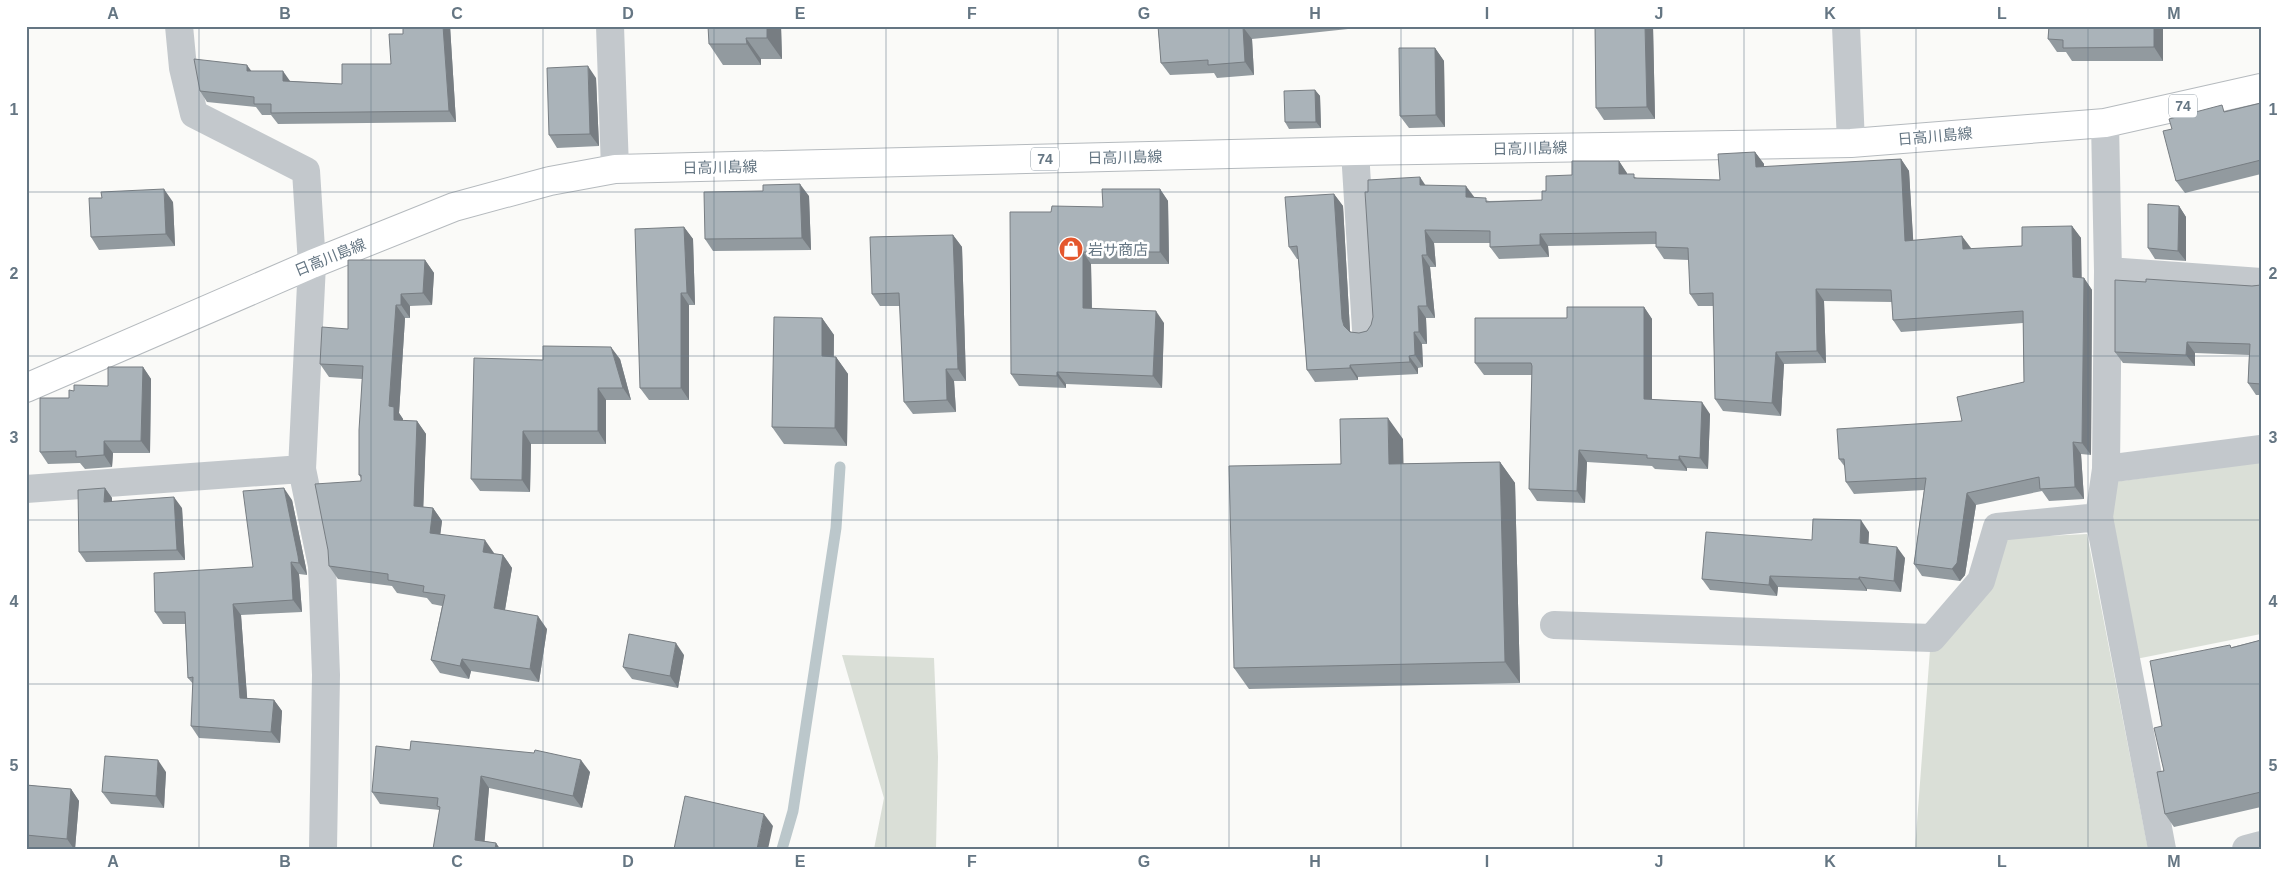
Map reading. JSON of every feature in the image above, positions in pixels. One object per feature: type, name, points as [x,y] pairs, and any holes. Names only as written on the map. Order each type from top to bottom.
[{"type":"main road","name":"日高川島線","points":[[26,388],[312,264],[454,207],[550,181],[616,169],[1355,151],[1851,143],[2105,123],[2261,88]]},
{"type":"street","points":[[179,26],[183,68],[194,114],[306,171],[312,264],[302,470],[322,566],[326,675],[323,849]]},
{"type":"street","points":[[610,26],[616,169]]},
{"type":"street","points":[[1846,26],[1851,143]]},
{"type":"street","points":[[2105,123],[2108,271],[2106,469],[2099,517],[2162,849]]},
{"type":"street","points":[[1355,151],[1366,330]]},
{"type":"street","points":[[2108,271],[2261,282]]},
{"type":"street","points":[[2106,469],[2261,450]]},
{"type":"street","points":[[26,489],[302,470]]},
{"type":"street","points":[[1554,625],[1932,638],[1981,581],[1997,527],[2099,517]]},
{"type":"street","points":[[2246,849],[2261,845]]},
{"type":"shaded area","points":[[2261,462],[2261,634],[2136,659],[2111,520],[2114,482]]},
{"type":"shaded area","points":[[2087,534],[2148,849],[1915,849],[1930,650],[2007,538]]},
{"type":"shaded area","points":[[842,655],[934,658],[938,757],[936,849],[874,849],[884,798]]},
{"type":"building","points":[[403,26],[443,26],[449,111],[271,113],[271,104],[254,104],[254,97],[200,91],[194,59],[247,65],[247,71],[283,71],[283,81],[342,84],[342,64],[391,64],[389,34],[403,34]]},
{"type":"building","points":[[708,26],[767,26],[767,38],[746,38],[747,44],[709,44]]},
{"type":"building","points":[[1158,26],[1247,26],[1243,27],[1245,62],[1208,65],[1208,60],[1161,63]]},
{"type":"building","points":[[1595,26],[1645,26],[1647,107],[1596,108]]},
{"type":"building","points":[[2049,26],[2154,26],[2154,47],[2063,48],[2063,40],[2048,39]]},
{"type":"building","points":[[1399,48],[1435,48],[1436,115],[1400,116]]},
{"type":"building","points":[[588,66],[590,134],[549,135],[547,68]]},
{"type":"building","points":[[1315,90],[1316,122],[1285,122],[1284,91]]},
{"type":"building","points":[[2261,103],[2261,160],[2176,181],[2163,131],[2172,129],[2169,119],[2222,105],[2224,112]]},
{"type":"building","points":[[1755,152],[1756,167],[1901,159],[1905,241],[1962,236],[1963,249],[2022,246],[2022,227],[2072,226],[2073,277],[2084,278],[2082,443],[2073,442],[2075,487],[2040,489],[2039,477],[1967,493],[1957,563],[1952,569],[1914,564],[1926,478],[1846,482],[1844,459],[1839,459],[1837,429],[1962,421],[1957,397],[2024,382],[2023,311],[1893,320],[1891,290],[1816,289],[1817,351],[1776,352],[1772,403],[1715,399],[1713,293],[1690,294],[1688,248],[1656,247],[1656,232],[1540,234],[1540,245],[1490,247],[1490,231],[1425,230],[1427,255],[1422,255],[1427,306],[1418,306],[1419,332],[1414,332],[1415,355],[1409,356],[1410,362],[1350,365],[1350,368],[1307,370],[1297,246],[1289,247],[1285,197],[1334,194],[1342,319],[1344,326],[1350,332],[1359,333],[1367,331],[1373,317],[1365,192],[1368,192],[1368,180],[1420,177],[1420,185],[1466,186],[1466,197],[1486,198],[1486,202],[1542,200],[1542,191],[1546,191],[1546,176],[1572,175],[1572,161],[1619,161],[1619,174],[1634,174],[1634,178],[1720,180],[1718,154]]},
{"type":"building","points":[[800,184],[802,238],[705,239],[704,192],[763,191],[763,185]]},
{"type":"building","points":[[164,189],[166,234],[91,237],[89,198],[102,198],[101,192]]},
{"type":"building","points":[[1102,189],[1160,189],[1160,252],[1083,252],[1083,308],[1156,311],[1153,376],[1057,372],[1057,376],[1011,374],[1010,212],[1051,212],[1052,206],[1103,207]]},
{"type":"building","points":[[2148,204],[2179,206],[2178,251],[2148,248]]},
{"type":"building","points":[[684,227],[687,293],[681,293],[681,388],[640,388],[635,229]]},
{"type":"building","points":[[953,235],[958,369],[946,369],[947,400],[904,402],[899,293],[872,294],[870,237]]},
{"type":"building","points":[[348,260],[425,260],[423,293],[401,294],[401,305],[396,305],[389,406],[394,407],[394,420],[417,421],[414,506],[433,508],[430,533],[485,540],[483,552],[503,555],[494,608],[538,616],[530,669],[462,659],[460,666],[431,660],[445,595],[423,592],[424,586],[388,580],[388,574],[329,566],[328,550],[315,484],[361,481],[361,475],[359,475],[359,430],[363,366],[320,364],[322,327],[348,329]]},
{"type":"building","points":[[2146,279],[2261,285],[2261,384],[2248,383],[2250,344],[2187,342],[2186,355],[2115,352],[2115,280],[2146,282]]},
{"type":"building","points":[[1567,307],[1644,307],[1644,399],[1702,402],[1700,458],[1679,456],[1679,460],[1647,458],[1647,455],[1579,450],[1577,491],[1529,489],[1532,366],[1531,363],[1475,363],[1475,318],[1567,318]]},
{"type":"building","points":[[774,317],[822,318],[822,356],[836,357],[835,428],[772,427]]},
{"type":"building","points":[[543,346],[611,347],[623,388],[598,388],[598,431],[523,431],[522,480],[471,479],[474,358],[543,360]]},
{"type":"building","points":[[108,367],[143,367],[141,441],[104,441],[104,455],[76,457],[76,451],[40,452],[40,398],[69,398],[69,390],[74,391],[74,385],[108,386]]},
{"type":"building","points":[[1388,418],[1389,464],[1500,462],[1505,662],[1234,668],[1229,466],[1341,464],[1340,419]]},
{"type":"building","points":[[105,488],[104,502],[174,497],[177,550],[79,552],[78,490]]},
{"type":"building","points":[[284,488],[299,563],[291,562],[293,600],[233,604],[240,698],[274,700],[271,732],[191,726],[193,677],[188,678],[185,612],[155,612],[154,573],[253,567],[243,491]]},
{"type":"building","points":[[1813,519],[1861,520],[1860,543],[1897,547],[1894,581],[1859,577],[1859,579],[1770,576],[1769,585],[1702,579],[1706,532],[1812,540]]},
{"type":"building","points":[[629,634],[676,643],[670,676],[623,667]]},
{"type":"building","points":[[2261,640],[2261,792],[2165,814],[2157,772],[2164,771],[2154,728],[2162,726],[2150,661],[2230,645],[2231,648]]},
{"type":"building","points":[[411,741],[534,753],[535,750],[581,760],[573,796],[481,776],[475,840],[496,843],[495,849],[433,849],[440,807],[437,806],[438,798],[372,792],[376,746],[410,750]]},
{"type":"building","points":[[105,756],[158,760],[156,796],[102,792]]},
{"type":"building","points":[[26,785],[71,789],[67,839],[26,835]]},
{"type":"building","points":[[685,796],[764,814],[757,849],[674,849]]},
{"type":"waterway","points":[[782,849],[793,811],[836,528],[840,467]]},
{"type":"place","name":"岩サ商店","points":[[1071,249]]}]
